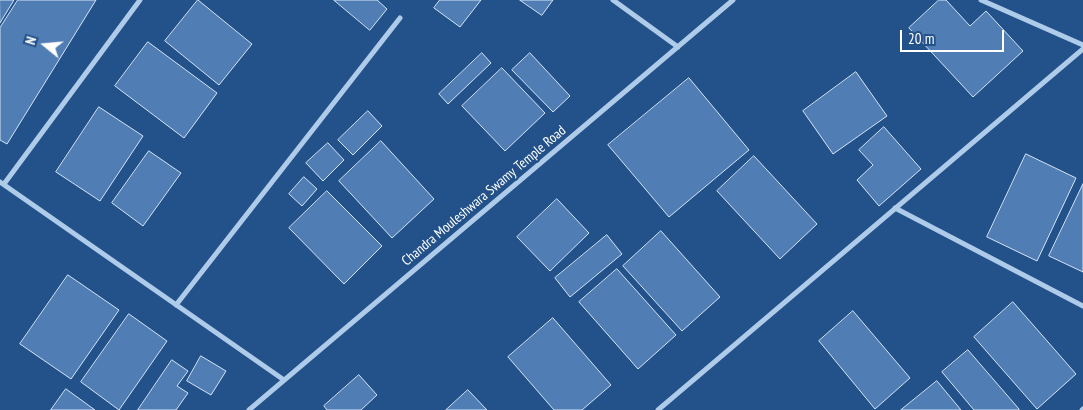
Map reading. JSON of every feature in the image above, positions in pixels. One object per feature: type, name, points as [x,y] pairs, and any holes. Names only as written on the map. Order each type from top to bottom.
[{"type":"street","points":[[140,0],[2,183],[284,380]]},
{"type":"street","points":[[613,0],[678,47]]},
{"type":"street","name":"Chandra Mouleshwara Swamy Temple Road","points":[[249,410],[733,0]]},
{"type":"street","points":[[981,0],[1083,45]]},
{"type":"street","points":[[176,305],[400,18]]},
{"type":"street","points":[[658,410],[1083,49]]},
{"type":"street","points":[[895,208],[1083,306]]},
{"type":"building","points":[[0,0],[14,0],[0,23]]},
{"type":"building","points":[[18,0],[96,0],[7,144],[0,140],[0,28]]},
{"type":"building","points":[[198,0],[252,44],[219,85],[165,41]]},
{"type":"building","points":[[334,0],[377,0],[387,9],[370,30]]},
{"type":"building","points":[[440,0],[481,0],[460,27],[434,8]]},
{"type":"building","points":[[520,0],[553,0],[542,15]]},
{"type":"building","points":[[939,0],[946,0],[970,26],[986,11],[1023,51],[973,97],[909,28]]},
{"type":"building","points":[[148,42],[217,93],[184,138],[115,86]]},
{"type":"building","points":[[482,53],[491,63],[448,104],[439,94]]},
{"type":"building","points":[[530,53],[570,96],[553,112],[512,70]]},
{"type":"building","points":[[502,68],[545,113],[505,151],[462,106]]},
{"type":"building","points":[[856,72],[887,116],[833,154],[803,111]]},
{"type":"building","points":[[689,78],[749,150],[669,217],[608,145]]},
{"type":"building","points":[[99,107],[143,136],[100,201],[56,172]]},
{"type":"building","points":[[368,111],[382,126],[353,155],[338,140]]},
{"type":"building","points":[[884,127],[921,169],[879,206],[857,180],[873,165],[859,150]]},
{"type":"building","points":[[381,141],[434,199],[392,238],[339,181]]},
{"type":"building","points":[[328,143],[344,160],[323,181],[306,163]]},
{"type":"building","points":[[149,151],[181,173],[143,226],[112,203]]},
{"type":"building","points":[[1026,154],[1076,178],[1037,261],[987,237]]},
{"type":"building","points":[[754,156],[817,224],[780,259],[717,191]]},
{"type":"building","points":[[304,177],[317,189],[302,206],[289,194]]},
{"type":"building","points":[[1083,184],[1083,272],[1049,256]]},
{"type":"building","points":[[327,191],[382,246],[344,284],[289,228]]},
{"type":"building","points":[[557,199],[589,233],[550,271],[517,237]]},
{"type":"building","points":[[661,231],[720,297],[682,331],[623,266]]},
{"type":"building","points":[[607,235],[622,254],[570,297],[555,278]]},
{"type":"building","points":[[617,269],[676,335],[638,369],[579,302]]},
{"type":"building","points":[[68,275],[119,310],[71,379],[20,344]]},
{"type":"building","points":[[1013,302],[1076,374],[1037,409],[974,337]]},
{"type":"building","points":[[853,311],[910,378],[875,409],[819,341]]},
{"type":"building","points":[[129,314],[167,341],[119,410],[81,382]]},
{"type":"building","points":[[553,318],[611,385],[582,410],[554,410],[508,357]]},
{"type":"building","points":[[968,350],[1019,410],[974,410],[942,372]]},
{"type":"building","points":[[201,356],[226,371],[211,395],[187,381]]},
{"type":"building","points":[[172,360],[188,371],[177,386],[188,393],[176,410],[138,410]]},
{"type":"building","points":[[359,375],[377,395],[361,410],[327,410],[324,406]]},
{"type":"building","points":[[937,381],[961,410],[901,410]]},
{"type":"building","points":[[66,389],[95,410],[51,410]]},
{"type":"building","points":[[468,390],[487,410],[446,410]]}]
